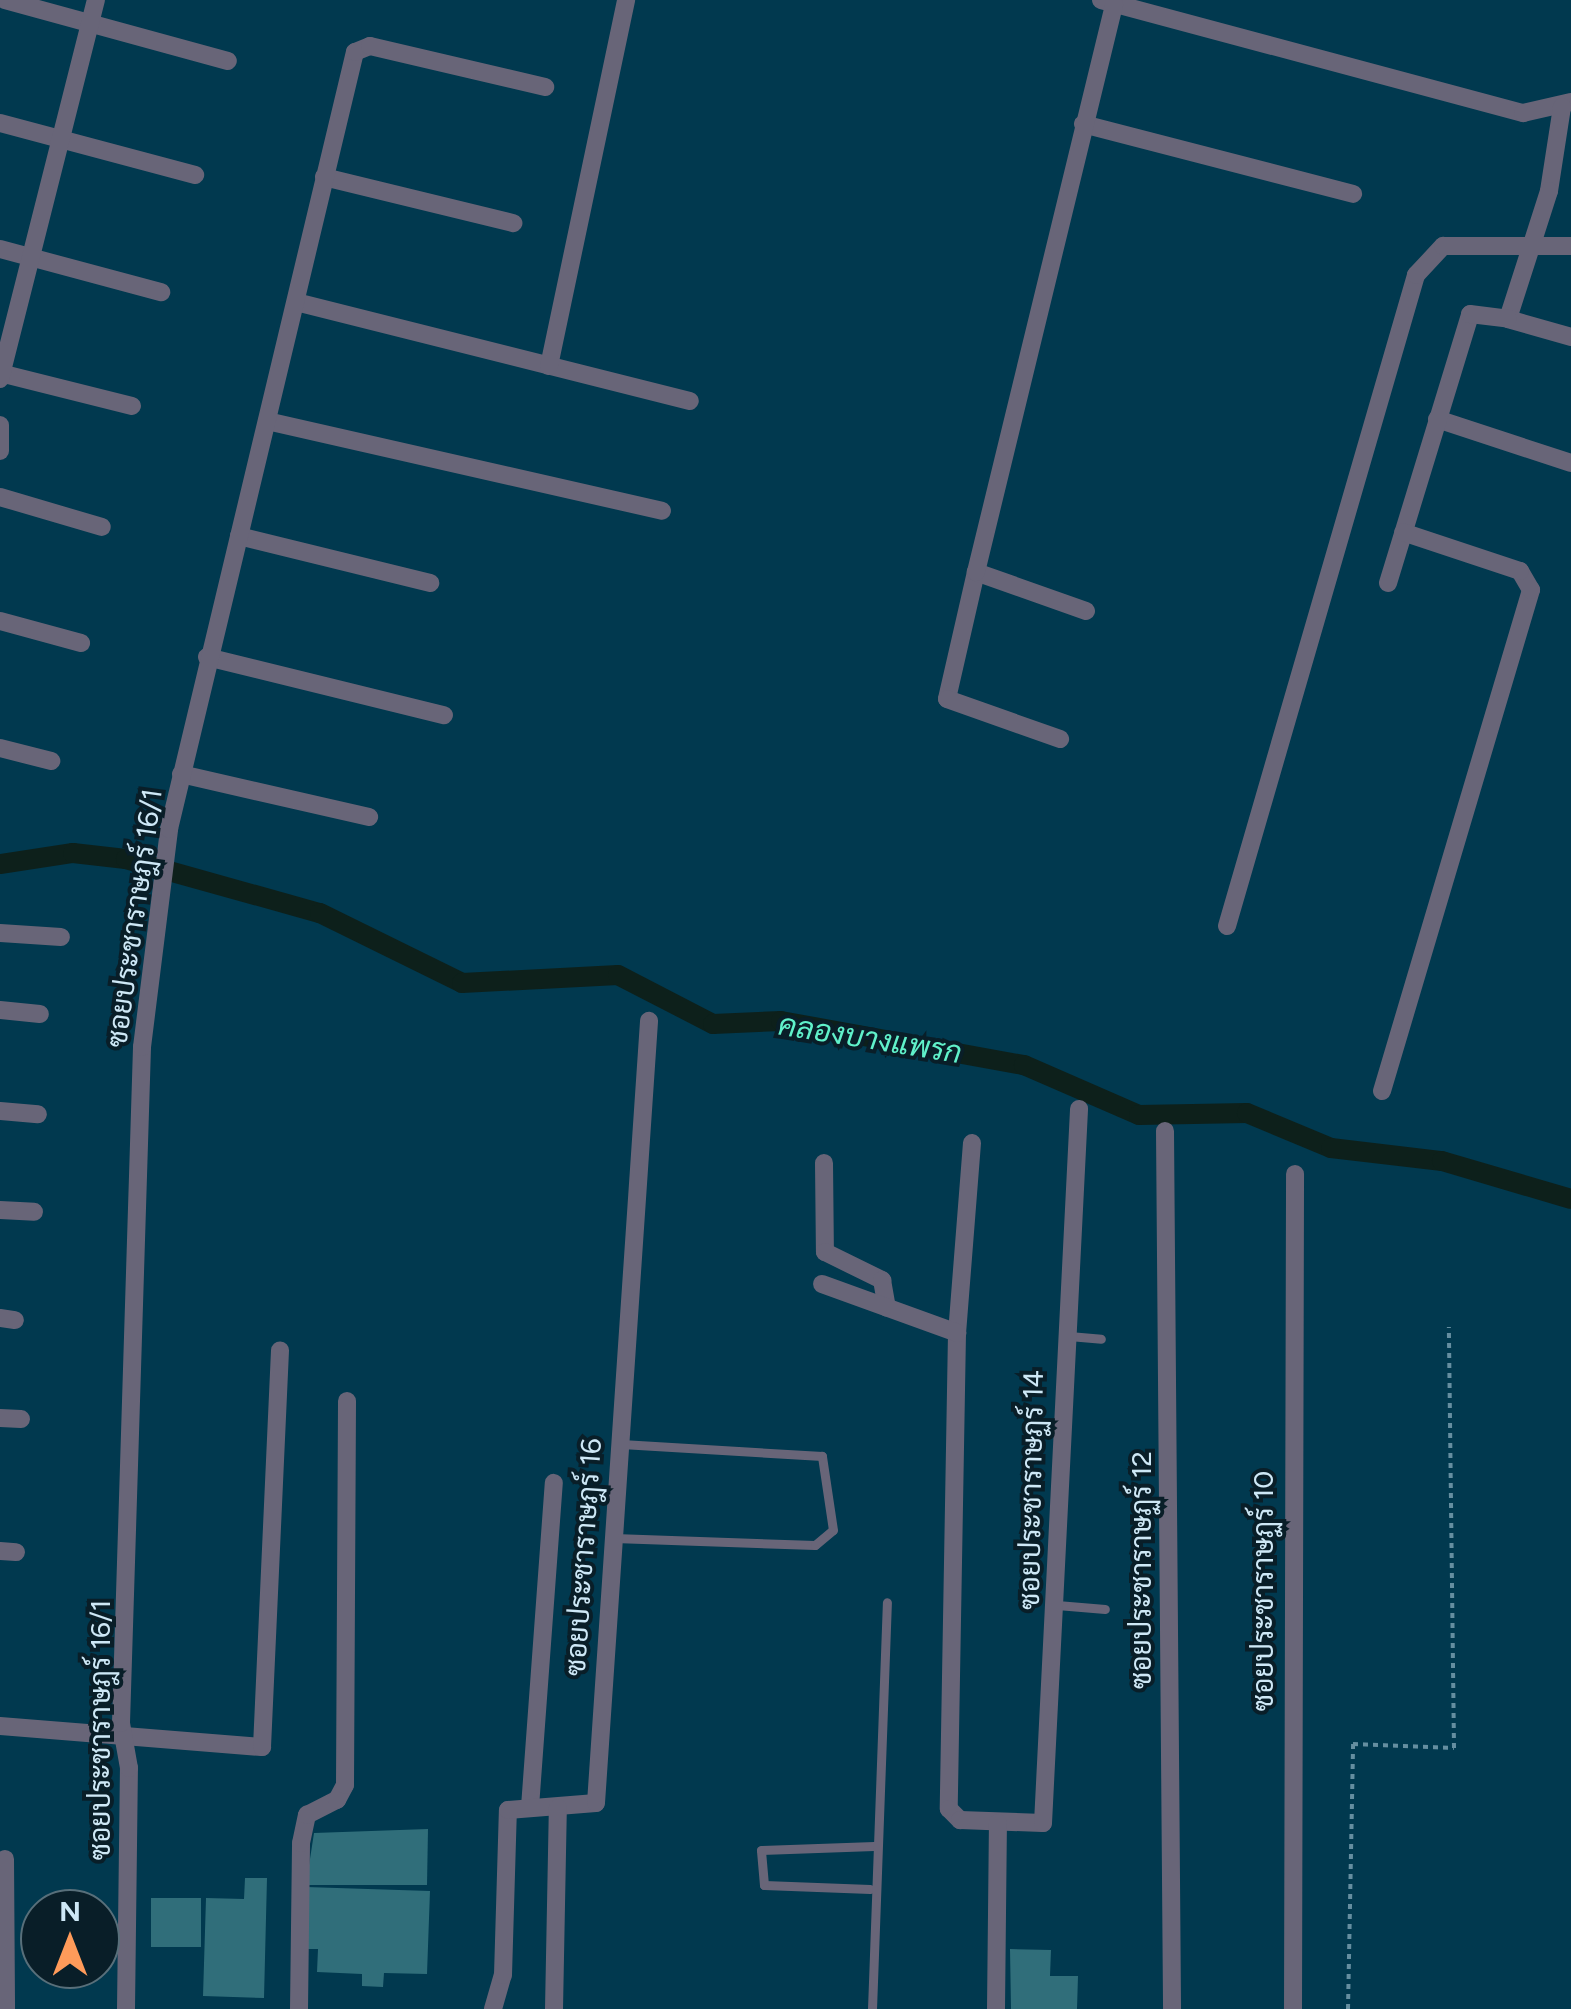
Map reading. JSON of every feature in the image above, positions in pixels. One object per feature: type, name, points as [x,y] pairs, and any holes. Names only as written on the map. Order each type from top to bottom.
[{"type":"street","points":[[5,0],[228,61]]},
{"type":"street","points":[[96,0],[0,375],[132,406]]},
{"type":"street","points":[[549,366],[626,0]]},
{"type":"street","points":[[1060,739],[947,699],[1107,2],[1523,113],[1566,104],[1534,244],[1508,319]]},
{"type":"street","name":"ซอยประชาราษฎร์ 16/1","points":[[126,2009],[124,1742],[142,1047],[169,829],[324,177],[360,47],[545,87]]},
{"type":"street","points":[[0,124],[195,174]]},
{"type":"street","points":[[1082,124],[1354,194]]},
{"type":"street","points":[[324,177],[514,222]]},
{"type":"street","points":[[1227,926],[1416,274],[1443,246],[1571,246]]},
{"type":"street","points":[[0,249],[162,292]]},
{"type":"street","points":[[296,302],[690,401]]},
{"type":"street","points":[[1388,582],[1470,314],[1508,319],[1571,337]]},
{"type":"street","points":[[1436,419],[1571,464]]},
{"type":"street","points":[[267,421],[662,511]]},
{"type":"street","points":[[0,426],[0,451]]},
{"type":"street","points":[[0,497],[102,528]]},
{"type":"street","points":[[1382,1090],[1532,590],[1520,572],[1403,532]]},
{"type":"street","points":[[239,536],[430,582]]},
{"type":"street","points":[[976,572],[1086,611]]},
{"type":"street","points":[[0,620],[80,643]]},
{"type":"street","points":[[207,657],[444,714]]},
{"type":"street","points":[[0,748],[51,761]]},
{"type":"street","points":[[181,774],[369,817]]},
{"type":"street","points":[[0,932],[61,937]]},
{"type":"street","points":[[0,1010],[40,1014]]},
{"type":"street","name":"ซอยประชาราษฎร์ 16","points":[[530,1807],[596,1803],[649,1021]]},
{"type":"street","name":"ซอยประชาราษฏร์ 14","points":[[957,1333],[949,1809],[960,1820],[1048,1820],[1057,1605],[1061,1335],[1079,1109]]},
{"type":"street","points":[[0,1111],[38,1114]]},
{"type":"street","name":"ซอยประชาราษฏร์ 12","points":[[1165,1131],[1172,2009]]},
{"type":"street","points":[[822,1284],[957,1333],[972,1143]]},
{"type":"street","points":[[824,1163],[825,1252],[882,1280],[887,1308]]},
{"type":"street","name":"ซอยประชาราษฏร์ 10","points":[[1293,2009],[1296,1174]]},
{"type":"street","points":[[0,1210],[34,1212]]},
{"type":"street","points":[[0,1726],[124,1742],[246,1750],[269,1736],[280,1350]]},
{"type":"street","points":[[300,2009],[300,1843],[308,1815],[337,1800],[345,1786],[347,1401]]},
{"type":"street","points":[[0,1418],[20,1419]]},
{"type":"street","points":[[493,2009],[503,1975],[507,1812],[530,1807],[554,1482]]},
{"type":"street","points":[[554,2009],[558,1808]]},
{"type":"street","points":[[996,2009],[998,1823]]},
{"type":"street","points":[[5,1858],[6,2009]]},
{"type":"lane","points":[[1061,1335],[1101,1339]]},
{"type":"lane","points":[[611,1538],[815,1545],[833,1530],[822,1456],[618,1444]]},
{"type":"lane","points":[[872,2009],[870,1888],[887,1602]]},
{"type":"lane","points":[[1057,1605],[1105,1609]]},
{"type":"lane","points":[[870,1888],[764,1884],[760,1850],[874,1846]]},
{"type":"path","points":[[1348,2009],[1353,1744],[1454,1748],[1449,1327]]},
{"type":"building","points":[[428,1829],[427,1885],[306,1885],[314,1833]]},
{"type":"building","points":[[245,1878],[267,1878],[264,1998],[203,1996],[206,1898],[244,1899]]},
{"type":"building","points":[[306,1887],[430,1891],[427,1974],[384,1973],[383,1987],[362,1986],[362,1974],[317,1972],[318,1949],[304,1949]]},
{"type":"building","points":[[151,1898],[201,1898],[201,1947],[151,1947]]},
{"type":"building","points":[[1010,1949],[1051,1950],[1050,1976],[1078,1976],[1077,2009],[1011,2009]]},
{"type":"waterway","name":"คลองบางแพรก","points":[[0,864],[73,853],[126,859],[320,913],[462,983],[618,975],[713,1024],[781,1021],[1024,1065],[1139,1115],[1247,1113],[1331,1148],[1442,1161],[1571,1199]]}]
